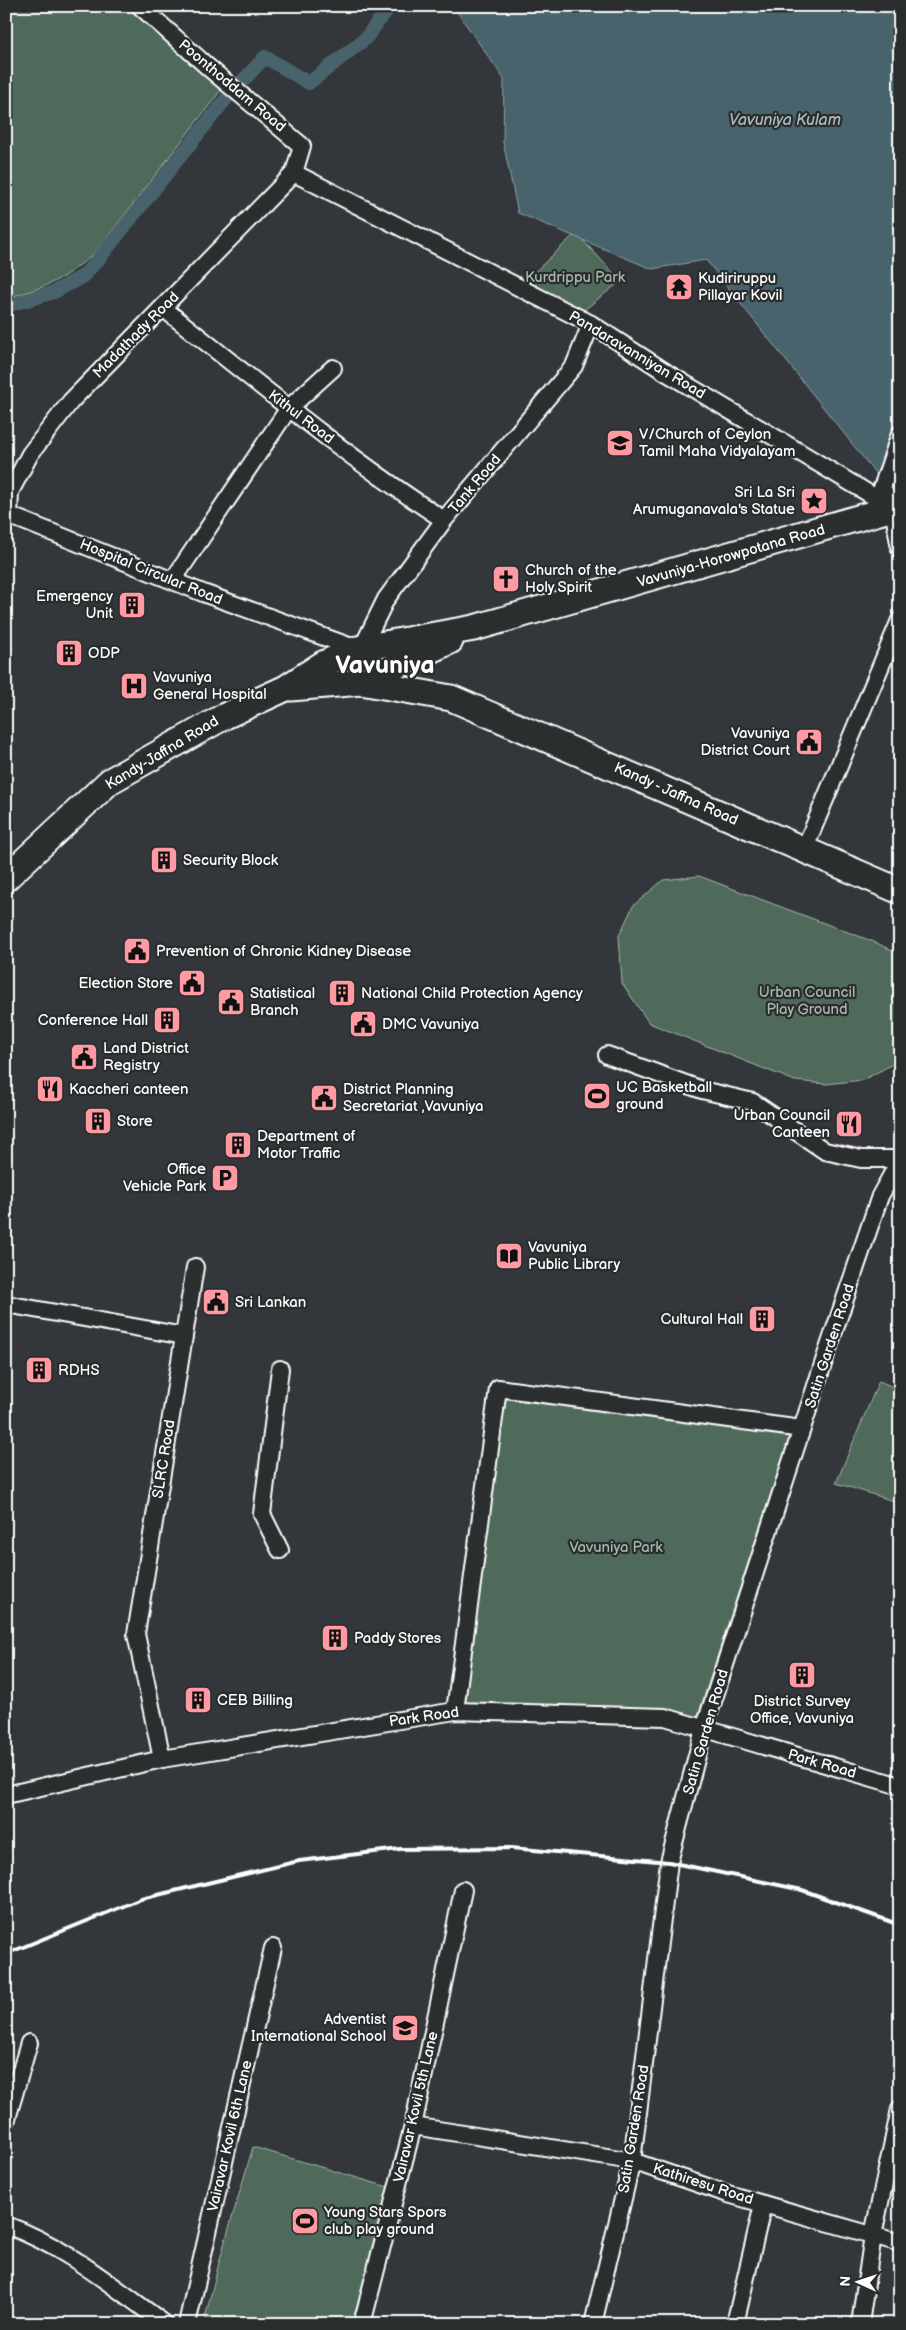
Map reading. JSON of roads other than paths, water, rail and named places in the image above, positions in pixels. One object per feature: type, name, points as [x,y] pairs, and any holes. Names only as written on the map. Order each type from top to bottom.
[{"type":"highway","name":"Vavuniya-Horowpotana Road","points":[[360,648],[474,628],[897,509]]},
{"type":"highway","name":"Vavuniya-Horowpotana Road","points":[[361,682],[474,628]]},
{"type":"highway","name":"Kandy-Jaffna Road","points":[[6,878],[110,781],[225,716],[286,688],[334,660],[360,648]]},
{"type":"highway","name":"Kandy - Jaffna Road","points":[[360,648],[442,692],[900,891]]},
{"type":"highway","points":[[430,650],[428,676],[442,692]]},
{"type":"highway","name":"Hospital Circular Road","points":[[334,660],[361,682]]},
{"type":"highway","name":"Kandy-Jaffna Road","points":[[286,688],[361,682]]},
{"type":"highway","name":"Kandy - Jaffna Road","points":[[361,682],[442,692]]},
{"type":"street","name":"Poonthoddam Road","points":[[140,6],[209,68],[302,146],[294,173]]},
{"type":"street","name":"Madathady Road","points":[[7,516],[10,492],[30,454],[71,401],[294,173]]},
{"type":"street","name":"Pandaravanniyan Road","points":[[294,173],[591,324],[667,373],[897,509]]},
{"type":"street","name":"Kithul Road","points":[[163,308],[289,408],[397,490],[444,520]]},
{"type":"street","name":"Tank Road","points":[[360,648],[386,599],[444,520],[574,366],[591,324]]},
{"type":"street","points":[[173,580],[289,408],[333,368]]},
{"type":"street","points":[[900,434],[882,488],[897,509],[900,550]]},
{"type":"street","name":"Hospital Circular Road","points":[[7,516],[297,629],[360,648]]},
{"type":"street","points":[[804,850],[900,620]]},
{"type":"street","name":"Hospital Circular Road","points":[[297,629],[334,660]]},
{"type":"street","points":[[608,1056],[702,1090],[753,1102],[825,1151],[862,1159],[900,1160]]},
{"type":"street","name":"Satin Garden Road","points":[[593,2324],[632,2161],[669,1862],[704,1729],[880,1196],[900,1160]]},
{"type":"street","name":"SLRC Road","points":[[162,1759],[136,1634],[195,1267]]},
{"type":"street","points":[[6,1304],[184,1336]]},
{"type":"street","points":[[280,1369],[262,1514],[280,1550]]},
{"type":"street","points":[[456,1711],[498,1388],[802,1429]]},
{"type":"street","name":"Park Road","points":[[6,1795],[162,1759],[456,1711],[664,1718],[900,1786]]},
{"type":"street","name":"Vairavar Kovil 5th Lane","points":[[362,2324],[413,2126],[463,1890]]},
{"type":"street","name":"Vairavar Kovil 6th Lane","points":[[187,2324],[273,1948]]},
{"type":"street","points":[[6,2122],[28,2043]]},
{"type":"street","points":[[860,2324],[873,2235],[900,2109]]},
{"type":"street","name":"Kathiresu Road","points":[[413,2126],[632,2161],[763,2204],[900,2243]]},
{"type":"street","points":[[735,2324],[763,2204]]},
{"type":"street","points":[[6,2225],[29,2233],[59,2249],[165,2324]]},
{"type":"water","name":"Vavuniya Kulam","points":[[453,6],[900,6],[900,504],[706,260],[652,269],[518,213],[503,142],[504,79]]},
{"type":"waterway","points":[[6,306],[54,292],[83,276],[102,255],[225,100],[265,57],[309,83],[365,39],[390,6]]},
{"type":"railway","points":[[6,1954],[141,1899],[299,1861],[400,1849],[511,1848],[669,1862],[802,1890],[900,1925]]},
{"type":"place","name":"Kudiriruppu Pillayar Kovil","points":[[679,287]]},
{"type":"place","name":"V/Church of Ceylon Tamil Maha Vidyalayam","points":[[620,443]]},
{"type":"place","name":"Sri La Sri Arumuganavala's Statue","points":[[814,501]]},
{"type":"place","name":"Church of the Holy Spirit","points":[[506,579]]},
{"type":"place","name":"Emergency Unit","points":[[132,605]]},
{"type":"place","name":"ODP","points":[[69,653]]},
{"type":"place","name":"Vavuniya General Hospital","points":[[134,686]]},
{"type":"place","name":"Vavuniya District Court","points":[[809,742]]},
{"type":"place","name":"Security Block","points":[[164,860]]},
{"type":"place","name":"Prevention of Chronic Kidney Disease","points":[[137,951]]},
{"type":"place","name":"Election Store","points":[[192,983]]},
{"type":"place","name":"National Child Protection Agency","points":[[342,993]]},
{"type":"place","name":"Statistical Branch","points":[[231,1002]]},
{"type":"place","name":"Conference Hall","points":[[167,1020]]},
{"type":"place","name":"DMC Vavuniya","points":[[363,1024]]},
{"type":"place","name":"Land District Registry","points":[[84,1057]]},
{"type":"place","name":"Kaccheri canteen","points":[[50,1089]]},
{"type":"place","name":"UC Basketball ground","points":[[597,1096]]},
{"type":"place","name":"District Planning Secretariat ,Vavuniya","points":[[324,1098]]},
{"type":"place","name":"Store","points":[[98,1121]]},
{"type":"place","name":"Urban Council Canteen","points":[[849,1124]]},
{"type":"place","name":"Department of Motor Traffic","points":[[238,1145]]},
{"type":"place","name":"Office Vehicle Park","points":[[225,1178]]},
{"type":"place","name":"Vavuniya Public Library","points":[[509,1256]]},
{"type":"place","name":"Sri Lankan","points":[[216,1302]]},
{"type":"place","name":"Cultural Hall","points":[[762,1319]]},
{"type":"place","name":"RDHS","points":[[39,1370]]},
{"type":"place","name":"Paddy Stores","points":[[335,1638]]},
{"type":"place","name":"District Survey Office, Vavuniya","points":[[802,1675]]},
{"type":"place","name":"CEB Billing","points":[[198,1700]]},
{"type":"place","name":"Adventist International School","points":[[405,2028]]},
{"type":"place","name":"Young Stars Spors club play ground","points":[[305,2221]]},
{"type":"district","name":"Vavuniya","points":[[385,665]]},
{"type":"park label","name":"Kurdrippu Park","points":[[575,277]]},
{"type":"park label","name":"Urban Council Play Ground","points":[[807,1000]]},
{"type":"park label","name":"Vavuniya Park","points":[[616,1547]]}]
